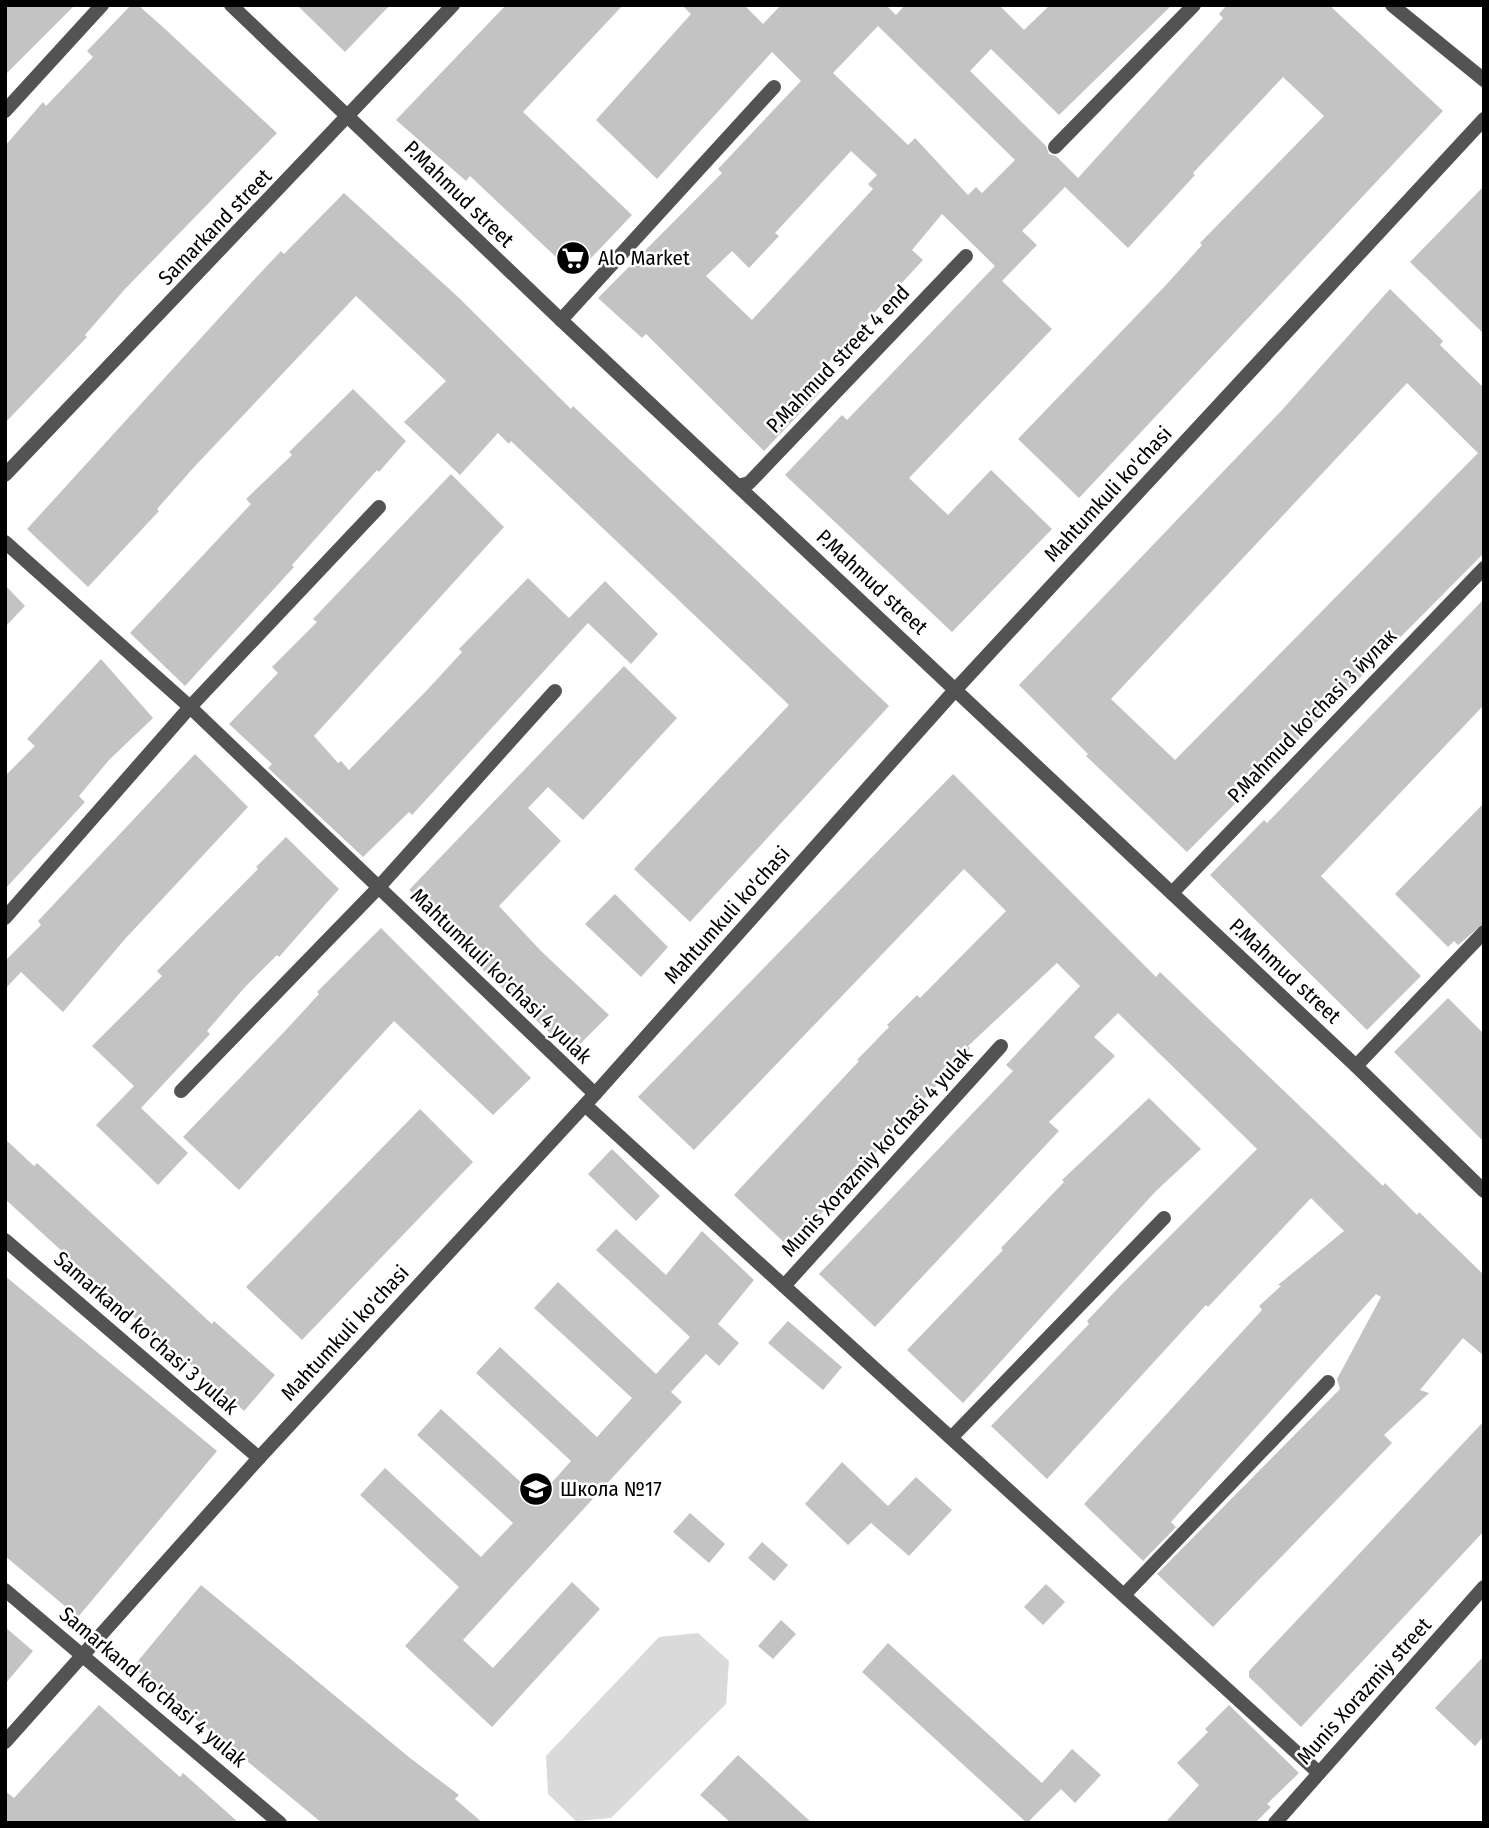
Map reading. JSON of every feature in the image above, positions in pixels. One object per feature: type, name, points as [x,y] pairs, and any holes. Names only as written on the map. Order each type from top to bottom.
[{"type":"street","points":[[5,111],[102,5]]},
{"type":"street","name":"P.Mahmud street","points":[[231,5],[561,320],[1356,1066],[1484,1191]]},
{"type":"street","name":"Samarkand street","points":[[5,475],[453,5]]},
{"type":"street","points":[[1055,147],[1194,5]]},
{"type":"street","points":[[1392,5],[1484,80]]},
{"type":"street","points":[[561,320],[774,87]]},
{"type":"street","name":"Mahtumkuli ko'chasi","points":[[5,1742],[259,1458],[590,1099],[957,689],[1484,119]]},
{"type":"street","name":"P.Mahmud street 4 end","points":[[738,486],[748,482],[966,256]]},
{"type":"street","points":[[5,918],[190,707],[379,507]]},
{"type":"street","name":"Mahtumkuli ko'chasi 4 yulak","points":[[5,542],[190,707],[378,888],[590,1099]]},
{"type":"street","name":"P.Mahmud ko'chasi 3 йулак","points":[[1172,893],[1484,568]]},
{"type":"street","name":"Mahtumkuli ko'chasi 4 yulak","points":[[181,1091],[378,888],[555,691]]},
{"type":"street","points":[[1356,1066],[1484,932]]},
{"type":"street","name":"Munis Xorazmiy ko'chasi 4 yulak","points":[[784,1286],[1001,1046]]},
{"type":"street","name":"Munis Xorazmiy ko'chasi 4 yulak","points":[[590,1099],[784,1286],[1319,1773]]},
{"type":"street","points":[[951,1438],[1164,1218]]},
{"type":"street","name":"Samarkand ko'chasi 3 yulak","points":[[5,1240],[259,1458]]},
{"type":"street","points":[[1124,1595],[1328,1382]]},
{"type":"street","name":"Munis Xorazmiy street","points":[[1275,1823],[1484,1587]]},
{"type":"street","name":"Samarkand ko'chasi 4 yulak","points":[[5,1590],[82,1653],[274,1821]]},
{"type":"shaded area","points":[[698,1633],[729,1661],[726,1704],[611,1818],[576,1821],[548,1794],[546,1756],[659,1637]]},
{"type":"building","points":[[5,5],[75,5],[5,75]]},
{"type":"building","points":[[131,5],[138,5],[277,133],[125,289],[85,335],[87,337],[5,423],[5,146],[43,102],[46,106],[93,57],[87,51]]},
{"type":"building","points":[[297,5],[390,5],[345,52]]},
{"type":"building","points":[[506,5],[623,5],[523,112],[632,215],[575,275],[470,176],[466,181],[396,120]]},
{"type":"building","points":[[682,5],[744,5],[763,24],[781,5],[886,5],[896,15],[905,5],[999,5],[1024,30],[1050,5],[1172,5],[1059,115],[991,49],[970,71],[1046,146],[1049,154],[1056,156],[1078,178],[1223,18],[1219,14],[1227,5],[1329,5],[1443,111],[1079,498],[1018,439],[1166,285],[1202,245],[1200,243],[1324,116],[1283,77],[1193,173],[1195,175],[1128,248],[1065,187],[1022,231],[1037,245],[1002,281],[1052,329],[909,478],[948,515],[991,470],[1052,529],[952,632],[785,475],[842,415],[847,420],[995,266],[942,214],[912,250],[923,260],[811,381],[821,391],[764,451],[646,334],[642,338],[598,298],[722,173],[718,169],[801,81],[772,52],[657,179],[596,120],[691,14]],"holes":[[[878,26],[1015,160],[982,193],[976,187],[968,195],[915,138],[908,145],[833,73]],[[851,151],[877,175],[868,184],[873,189],[752,320],[706,276],[732,251],[749,268],[779,236],[775,233]]]},
{"type":"building","points":[[1484,186],[1484,334],[1410,262]]},
{"type":"building","points":[[344,193],[457,296],[571,409],[573,406],[889,706],[690,922],[634,869],[789,705],[511,441],[509,444],[498,433],[460,475],[404,422],[446,381],[356,296],[196,465],[157,509],[159,511],[88,587],[27,529],[281,251],[284,254]]},
{"type":"building","points":[[1390,289],[1443,341],[1440,345],[1484,388],[1484,553],[1187,852],[1086,756],[1088,754],[1019,685],[1282,410]],"holes":[[[1407,383],[1478,453],[1175,760],[1111,699]]]},
{"type":"building","points":[[353,389],[406,441],[379,472],[377,470],[292,565],[294,567],[185,686],[130,633],[251,504],[246,499],[292,455],[289,452]]},
{"type":"building","points":[[451,474],[504,527],[314,736],[338,763],[341,761],[349,770],[429,688],[462,652],[459,649],[528,578],[569,618],[605,581],[658,634],[631,664],[588,623],[412,815],[409,812],[363,857],[268,768],[272,764],[229,724],[278,673],[272,667],[317,622],[313,619]]},
{"type":"building","points":[[5,585],[25,606],[5,627]]},
{"type":"building","points":[[1484,599],[1484,705],[1321,876],[1421,976],[1367,1030],[1210,875],[1264,820],[1267,823]]},
{"type":"building","points":[[101,659],[153,718],[109,760],[79,796],[85,802],[5,889],[5,776],[35,746],[27,739]]},
{"type":"building","points":[[624,666],[677,718],[583,820],[548,787],[528,808],[561,841],[499,906],[541,951],[609,1015],[571,1053],[481,968],[485,963],[409,890]]},
{"type":"building","points":[[195,754],[248,807],[125,939],[63,1012],[21,972],[5,989],[5,961],[41,925],[38,921]]},
{"type":"building","points":[[953,774],[1156,977],[1160,972],[1383,1186],[1385,1183],[1417,1215],[1419,1212],[1484,1275],[1484,1356],[1463,1338],[1420,1390],[1429,1393],[1384,1435],[1392,1443],[1213,1627],[1157,1574],[1340,1389],[1337,1379],[1381,1297],[1376,1294],[1284,1396],[1171,1522],[1176,1527],[1143,1561],[1084,1504],[1262,1310],[1259,1306],[1281,1286],[1278,1285],[1344,1231],[1311,1198],[1208,1307],[1206,1305],[1047,1479],[991,1426],[1089,1324],[1087,1321],[1120,1286],[1257,1149],[1118,1013],[1094,1037],[1115,1056],[1049,1122],[1059,1131],[875,1327],[819,1274],[1013,1071],[1006,1065],[1080,986],[1057,963],[968,1046],[970,1048],[790,1248],[734,1195],[859,1061],[857,1060],[889,1027],[887,1025],[917,995],[920,998],[1006,911],[964,869],[694,1150],[638,1097]]},
{"type":"building","points":[[1484,803],[1484,923],[1458,945],[1454,941],[1448,947],[1395,894]]},
{"type":"building","points":[[286,837],[339,889],[279,957],[277,955],[245,987],[207,1031],[210,1034],[141,1108],[188,1153],[158,1185],[96,1125],[134,1086],[92,1046],[162,976],[157,971]]},
{"type":"building","points":[[615,894],[668,947],[641,977],[585,924]]},
{"type":"building","points":[[381,928],[531,1078],[493,1115],[394,1021],[239,1190],[183,1137],[285,1031],[319,994],[317,992]]},
{"type":"building","points":[[1448,998],[1484,1034],[1484,1142],[1394,1052]]},
{"type":"building","points":[[1149,1098],[1201,1149],[1155,1192],[963,1403],[907,1350],[1003,1250],[1001,1248],[1064,1182],[1062,1180]]},
{"type":"building","points":[[420,1109],[473,1162],[302,1340],[246,1287]]},
{"type":"building","points":[[5,1139],[34,1166],[37,1163],[212,1324],[214,1321],[275,1375],[244,1411],[174,1350],[172,1352],[5,1199]]},
{"type":"building","points":[[612,1149],[660,1196],[636,1221],[588,1174]]},
{"type":"building","points":[[616,1229],[666,1275],[702,1231],[754,1280],[718,1324],[739,1343],[719,1366],[706,1354],[671,1392],[682,1402],[463,1640],[493,1668],[572,1582],[600,1609],[492,1727],[405,1646],[459,1587],[360,1495],[385,1468],[481,1557],[513,1523],[417,1435],[441,1409],[538,1498],[571,1461],[476,1373],[500,1347],[597,1437],[632,1398],[534,1308],[558,1282],[656,1374],[690,1337],[596,1250]]},
{"type":"building","points":[[5,1276],[217,1451],[78,1617],[5,1556]]},
{"type":"building","points":[[788,1321],[842,1367],[823,1390],[768,1343]]},
{"type":"building","points":[[1484,1421],[1484,1531],[1301,1727],[1249,1677],[1249,1671]]},
{"type":"building","points":[[842,1462],[888,1506],[916,1477],[952,1510],[909,1556],[871,1523],[848,1545],[805,1504]]},
{"type":"building","points":[[690,1513],[725,1544],[709,1563],[673,1532]]},
{"type":"building","points":[[762,1542],[788,1565],[774,1581],[748,1558]]},
{"type":"building","points":[[1046,1584],[1065,1602],[1043,1625],[1024,1607]]},
{"type":"building","points":[[201,1585],[410,1758],[459,1795],[455,1799],[483,1823],[322,1823],[133,1667]]},
{"type":"building","points":[[781,1620],[796,1634],[773,1659],[758,1646]]},
{"type":"building","points":[[5,1627],[33,1651],[5,1684]]},
{"type":"building","points":[[888,1643],[1042,1783],[1072,1749],[1101,1775],[1075,1803],[1061,1789],[1027,1823],[862,1672]]},
{"type":"building","points":[[1484,1656],[1484,1736],[1475,1746],[1435,1708]]},
{"type":"building","points":[[99,1705],[180,1777],[183,1773],[239,1823],[5,1823],[5,1791],[14,1798]]},
{"type":"building","points":[[1229,1705],[1299,1773],[1267,1804],[1271,1807],[1255,1823],[1165,1823],[1199,1785],[1177,1763],[1208,1732],[1205,1729]]},
{"type":"building","points":[[738,1755],[812,1823],[731,1823],[700,1795]]},
{"type":"place","name":"Alo Market","points":[[573,258]]},
{"type":"place","name":"Школа №17","points":[[536,1489]]}]
